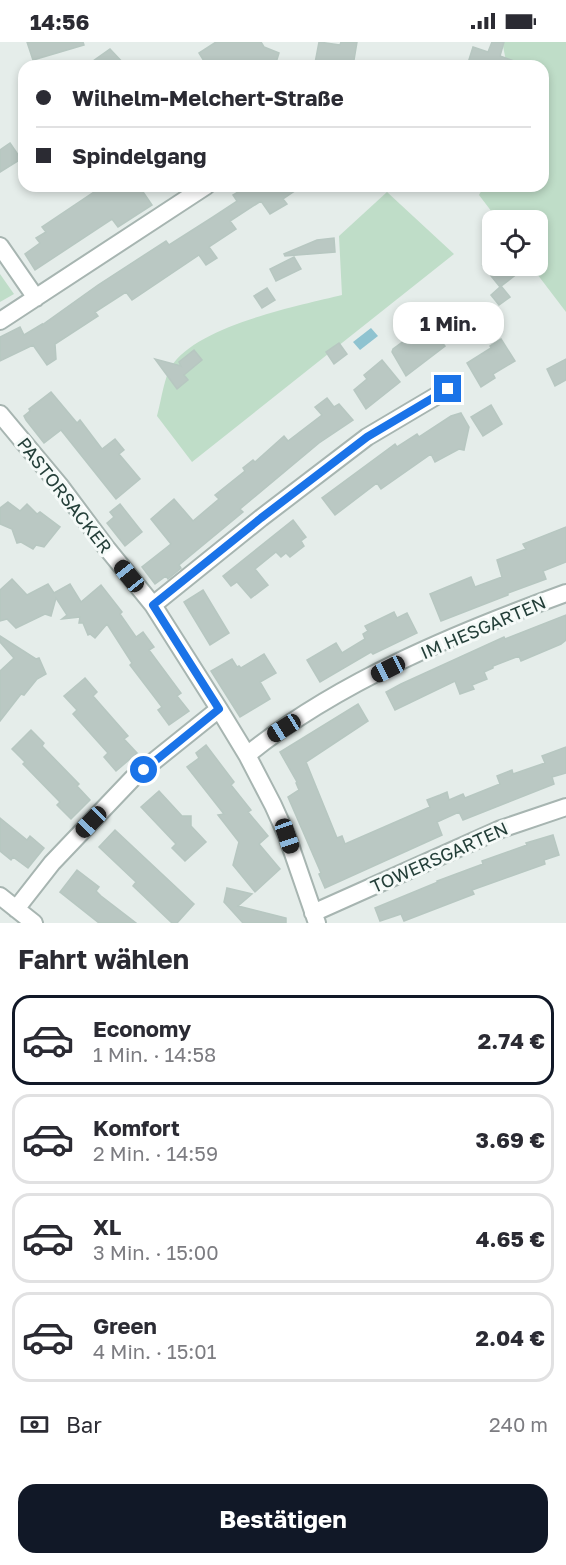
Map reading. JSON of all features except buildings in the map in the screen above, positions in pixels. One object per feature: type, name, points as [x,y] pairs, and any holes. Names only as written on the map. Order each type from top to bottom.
[{"type":"street","points":[[0,321],[197,192]]},
{"type":"street","points":[[0,246],[36,298]]},
{"type":"street","points":[[153,605],[367,437],[448,389]]},
{"type":"street","name":"PASTORSACKER","points":[[0,414],[61,487],[153,605],[219,709],[247,755],[287,836],[315,918]]},
{"type":"street","name":"IM HESGARTEN","points":[[247,755],[268,738],[300,718],[388,669],[464,632],[566,593]]},
{"type":"street","points":[[16,909],[52,862],[133,778],[219,709]]},
{"type":"street","name":"TOWERSGARTEN","points":[[315,918],[501,829],[566,807]]},
{"type":"street","points":[[0,896],[34,923]]},
{"type":"green space","points":[[492,42],[566,42],[566,312],[539,276],[548,276],[548,210],[490,210],[479,195],[481,192],[549,192],[549,60],[506,60],[503,46]]},
{"type":"green space","points":[[387,192],[454,254],[192,462],[157,416],[171,367],[184,353],[202,340],[224,329],[275,312],[342,295],[339,236]]},
{"type":"green space","points":[[0,274],[14,294],[0,302]]},
{"type":"water","points":[[371,328],[378,336],[360,350],[353,342]]},
{"type":"route","points":[[144,770],[219,709],[153,605],[367,437],[448,389]]}]
